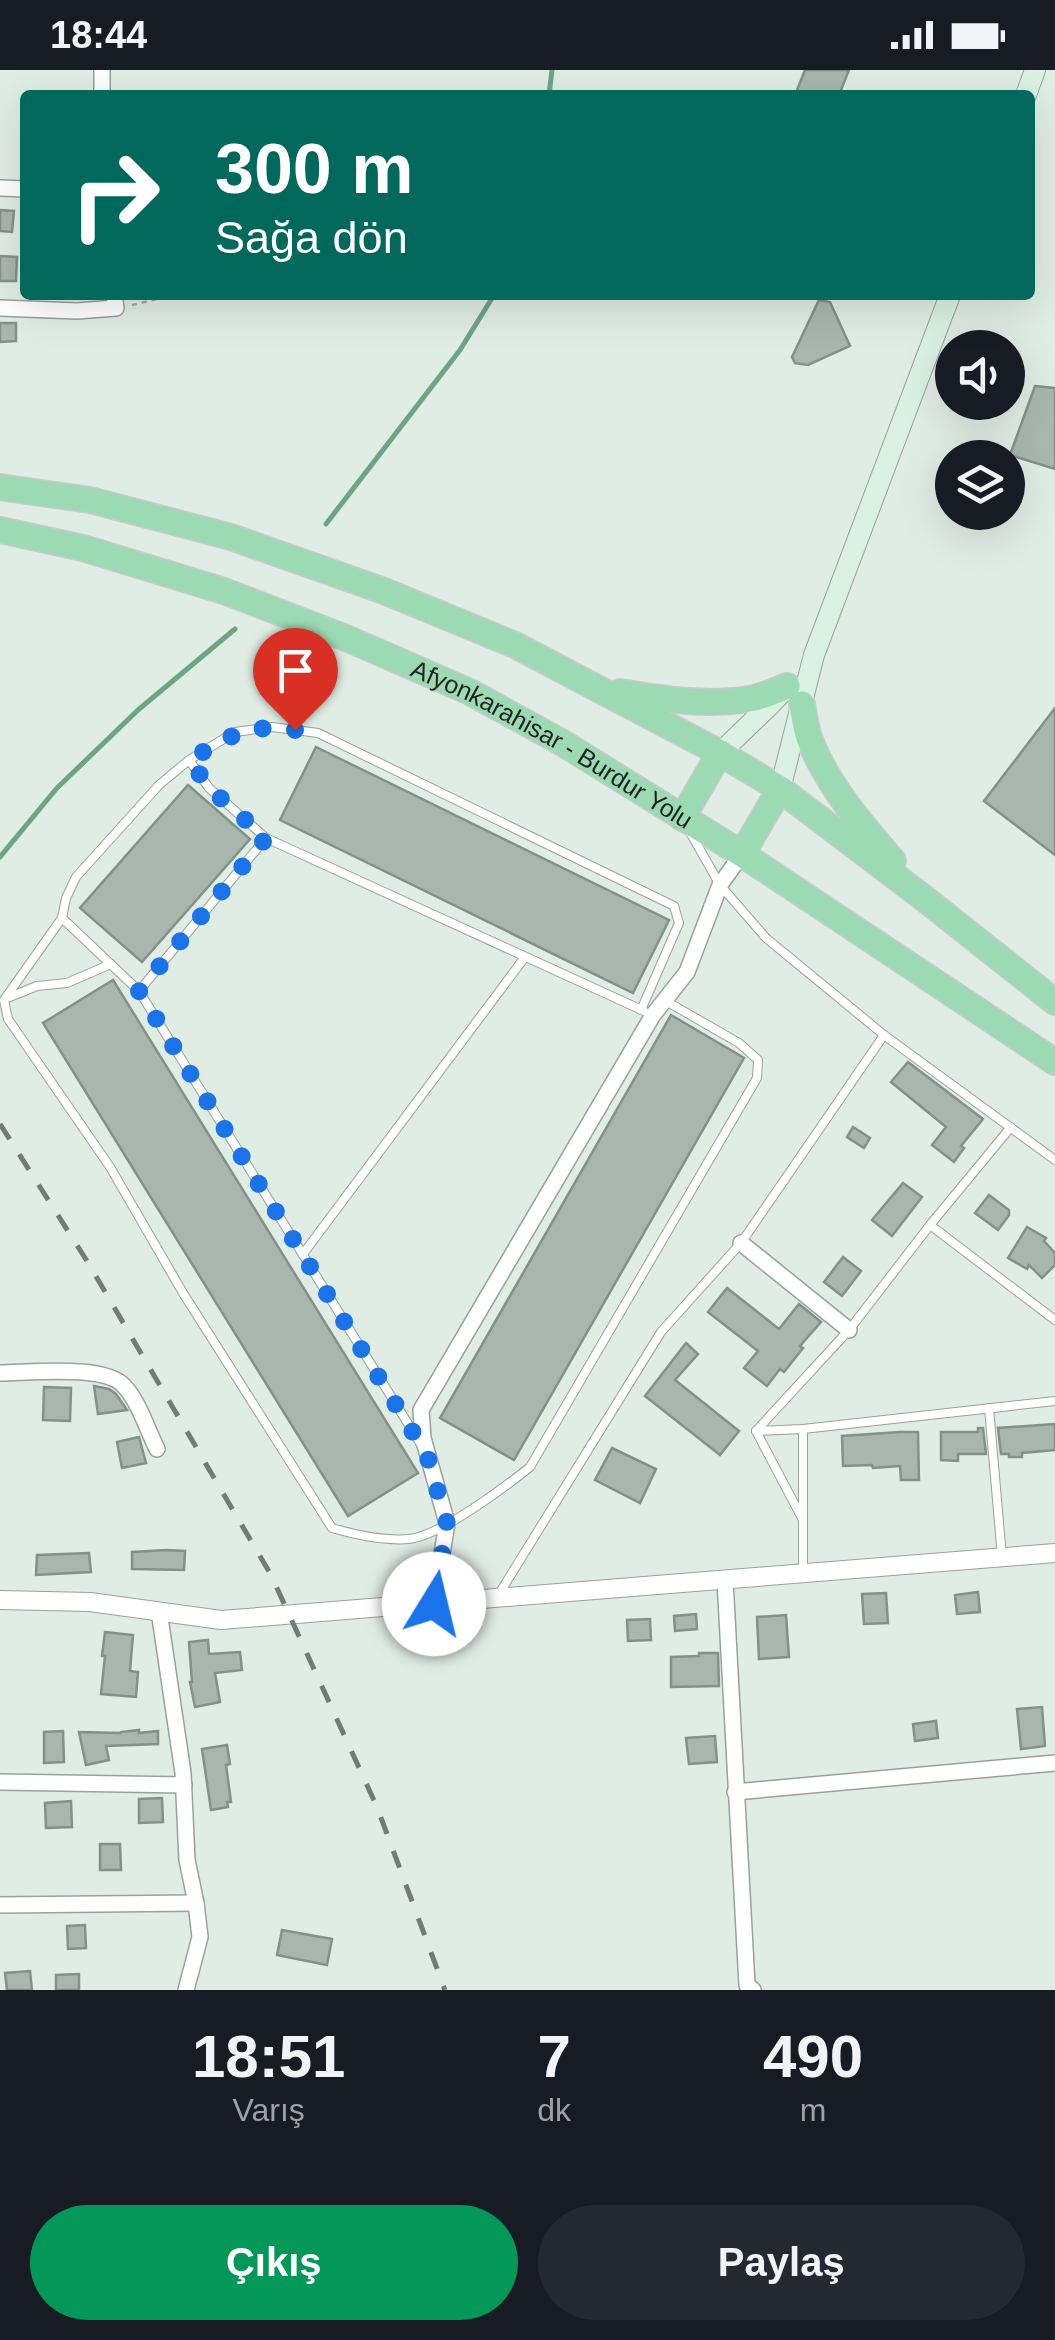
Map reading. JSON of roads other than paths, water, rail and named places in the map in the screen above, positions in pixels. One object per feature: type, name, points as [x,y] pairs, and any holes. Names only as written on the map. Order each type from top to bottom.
[{"type":"highway","points":[[0,487],[90,500],[231,537],[384,591],[515,645],[720,752],[780,789],[1055,1002]]},
{"type":"highway","name":"Afyonkarahisar - Burdur Yolu","points":[[0,530],[83,548],[224,591],[470,692],[561,742],[742,854],[1055,1062]]},
{"type":"highway","points":[[603,690],[713,702],[794,695],[809,740],[838,791],[925,899]]},
{"type":"highway","points":[[682,818],[720,752]]},
{"type":"highway","points":[[742,854],[780,789]]},
{"type":"main road","points":[[780,789],[794,695],[814,655],[948,300]]},
{"type":"main road","points":[[720,752],[772,704],[794,695]]},
{"type":"street","points":[[0,308],[76,311],[115,301]]},
{"type":"street","points":[[434,1604],[447,1523],[423,1438],[421,1410],[647,1013],[664,1000],[686,972],[720,885],[742,854]]},
{"type":"street","points":[[741,1243],[849,1330]]},
{"type":"street","points":[[0,1373],[106,1374],[115,1378],[126,1388],[157,1450]]},
{"type":"street","points":[[0,1600],[90,1602],[222,1620],[1055,1553]]},
{"type":"street","points":[[726,1580],[735,1792],[748,1984],[753,1990]]},
{"type":"street","points":[[159,1611],[184,1785],[186,1860],[200,1938],[186,1990]]},
{"type":"street","points":[[735,1792],[1055,1763]]},
{"type":"street","points":[[0,1782],[184,1785]]},
{"type":"street","points":[[0,1905],[196,1903]]},
{"type":"lane","points":[[190,760],[209,788],[266,838],[647,1013],[680,923],[674,906],[318,733],[272,726],[235,732],[190,760],[159,785],[76,877],[62,918],[4,1000],[8,1018],[110,1167],[183,1293],[332,1528],[379,1538],[413,1539],[498,1492],[530,1467],[757,1078],[758,1060],[739,1044],[664,1000]]},
{"type":"lane","points":[[682,818],[720,885],[766,938],[884,1035],[1055,1160]]},
{"type":"lane","points":[[139,991],[266,838]]},
{"type":"lane","points":[[62,918],[139,991],[427,1455]]},
{"type":"lane","points":[[303,1254],[524,957]]},
{"type":"lane","points":[[4,1000],[37,986],[67,983],[110,964]]},
{"type":"lane","points":[[496,1598],[661,1332],[741,1243],[884,1035]]},
{"type":"lane","points":[[756,1431],[849,1330],[1010,1127]]},
{"type":"lane","points":[[930,1224],[1055,1320]]},
{"type":"lane","points":[[756,1431],[1055,1401]]},
{"type":"lane","points":[[989,1408],[1002,1557]]},
{"type":"lane","points":[[803,1428],[803,1573]]},
{"type":"lane","points":[[756,1431],[803,1520]]},
{"type":"waterway","points":[[550,90],[552,70]]},
{"type":"waterway","points":[[326,524],[460,350],[491,300]]},
{"type":"waterway","points":[[0,857],[57,788],[138,710],[235,629]]},
{"type":"railway","points":[[0,1124],[87,1261],[271,1575],[377,1807],[445,1990]]}]
